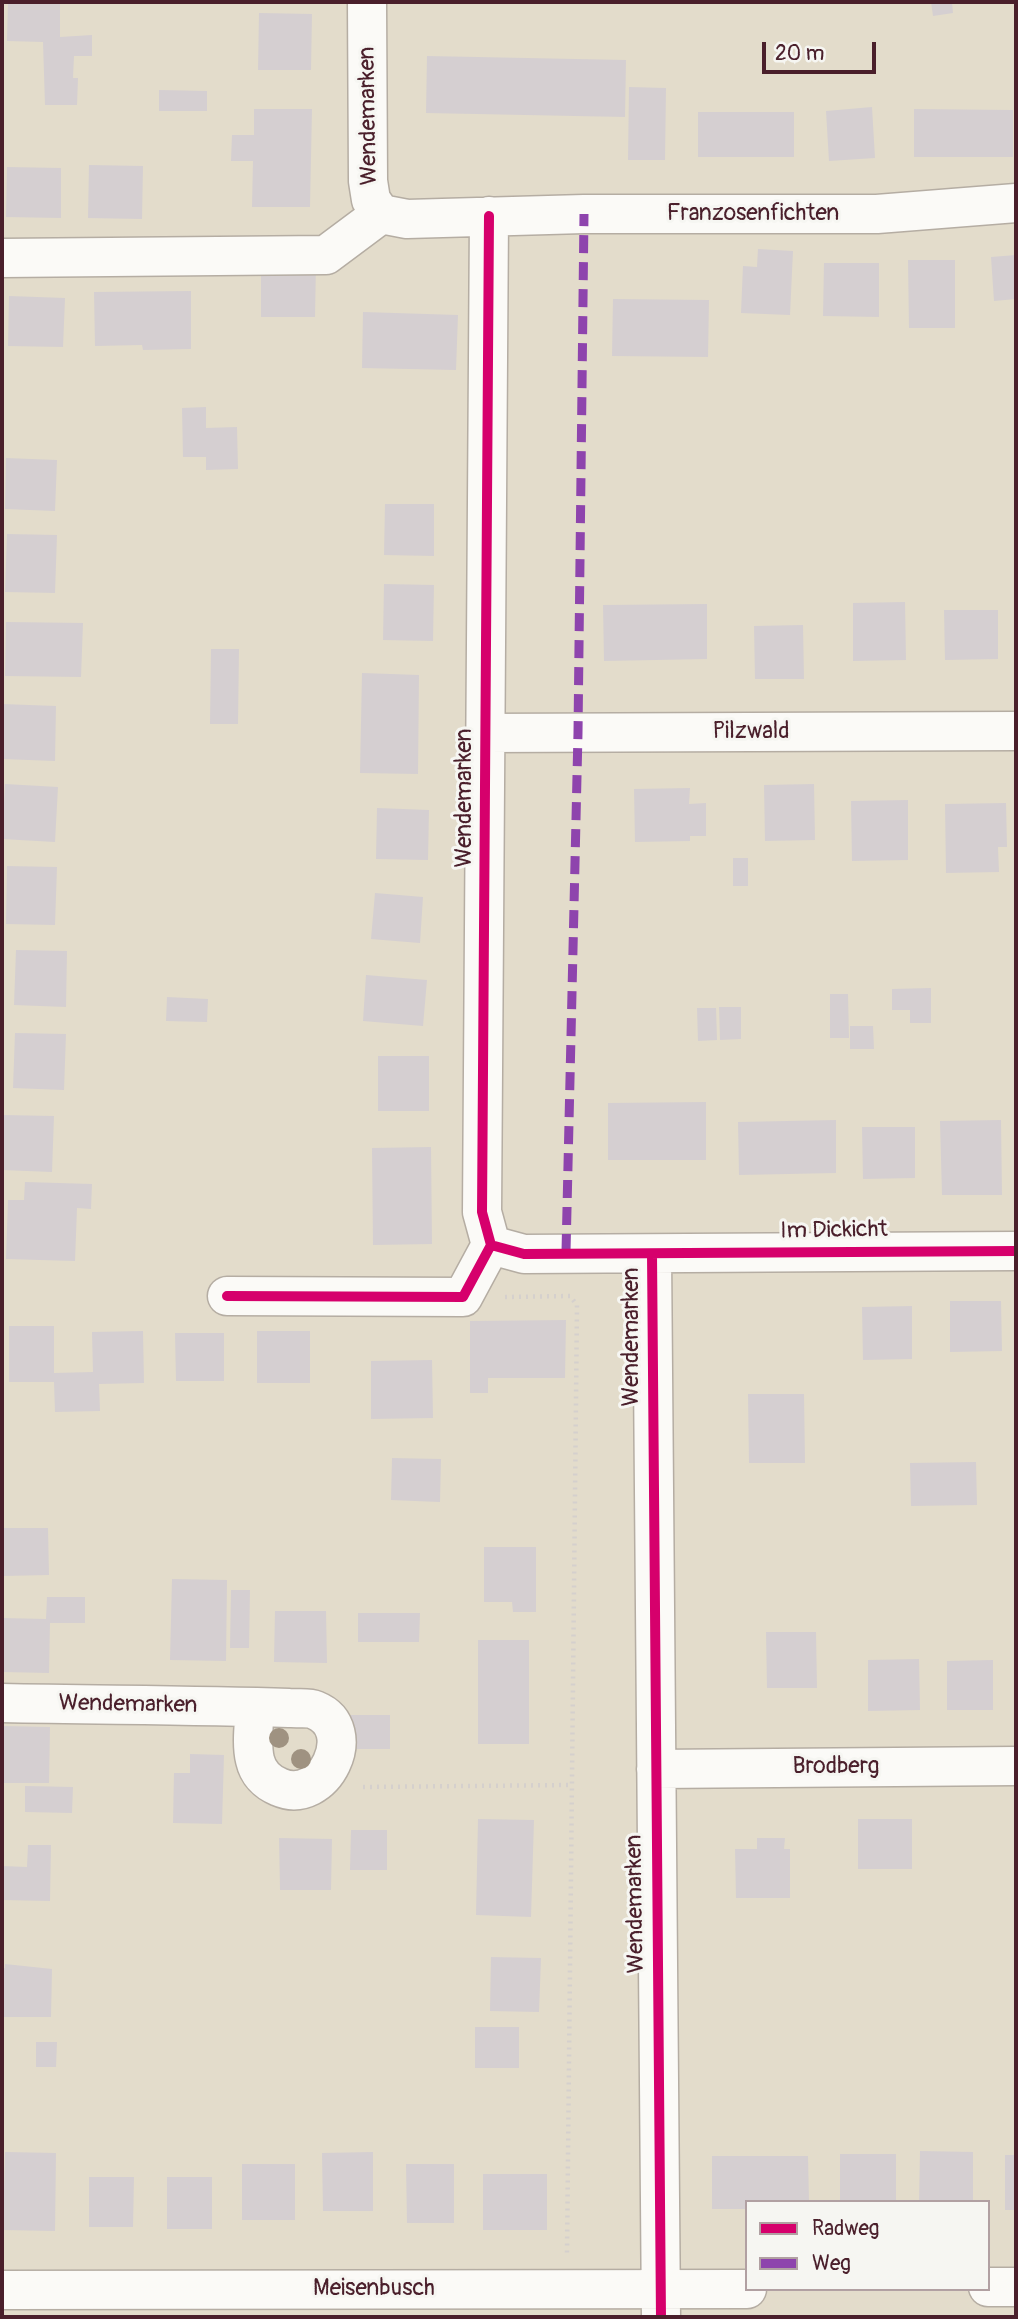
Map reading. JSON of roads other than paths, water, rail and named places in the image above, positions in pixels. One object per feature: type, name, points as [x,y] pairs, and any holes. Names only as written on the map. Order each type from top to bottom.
[{"type":"street","name":"Wendemarken","points":[[367,2],[368,181],[371,200],[381,214],[407,219],[489,216],[482,1212],[491,1245],[524,1254],[652,1254],[661,2304]]},
{"type":"street","name":"Franzosenfichten","points":[[489,216],[877,214],[1016,203]]},
{"type":"street","points":[[2,258],[326,255],[381,214]]},
{"type":"street","name":"Pilzwald","points":[[486,733],[1016,731]]},
{"type":"street","points":[[227,1296],[463,1297],[491,1245]]},
{"type":"street","name":"Im Dickicht","points":[[652,1254],[1016,1251]]},
{"type":"street","name":"Wendemarken","points":[[2,1703],[255,1707],[314,1709],[332,1725],[336,1756],[321,1780],[309,1787],[284,1789],[270,1783],[261,1774],[255,1760],[255,1707]]},
{"type":"street","name":"Brodberg","points":[[656,1769],[1016,1766]]},
{"type":"street","points":[[990,2287],[1016,2287]]},
{"type":"street","name":"Meisenbusch","points":[[2,2290],[566,2289],[661,2304],[745,2289]]}]
